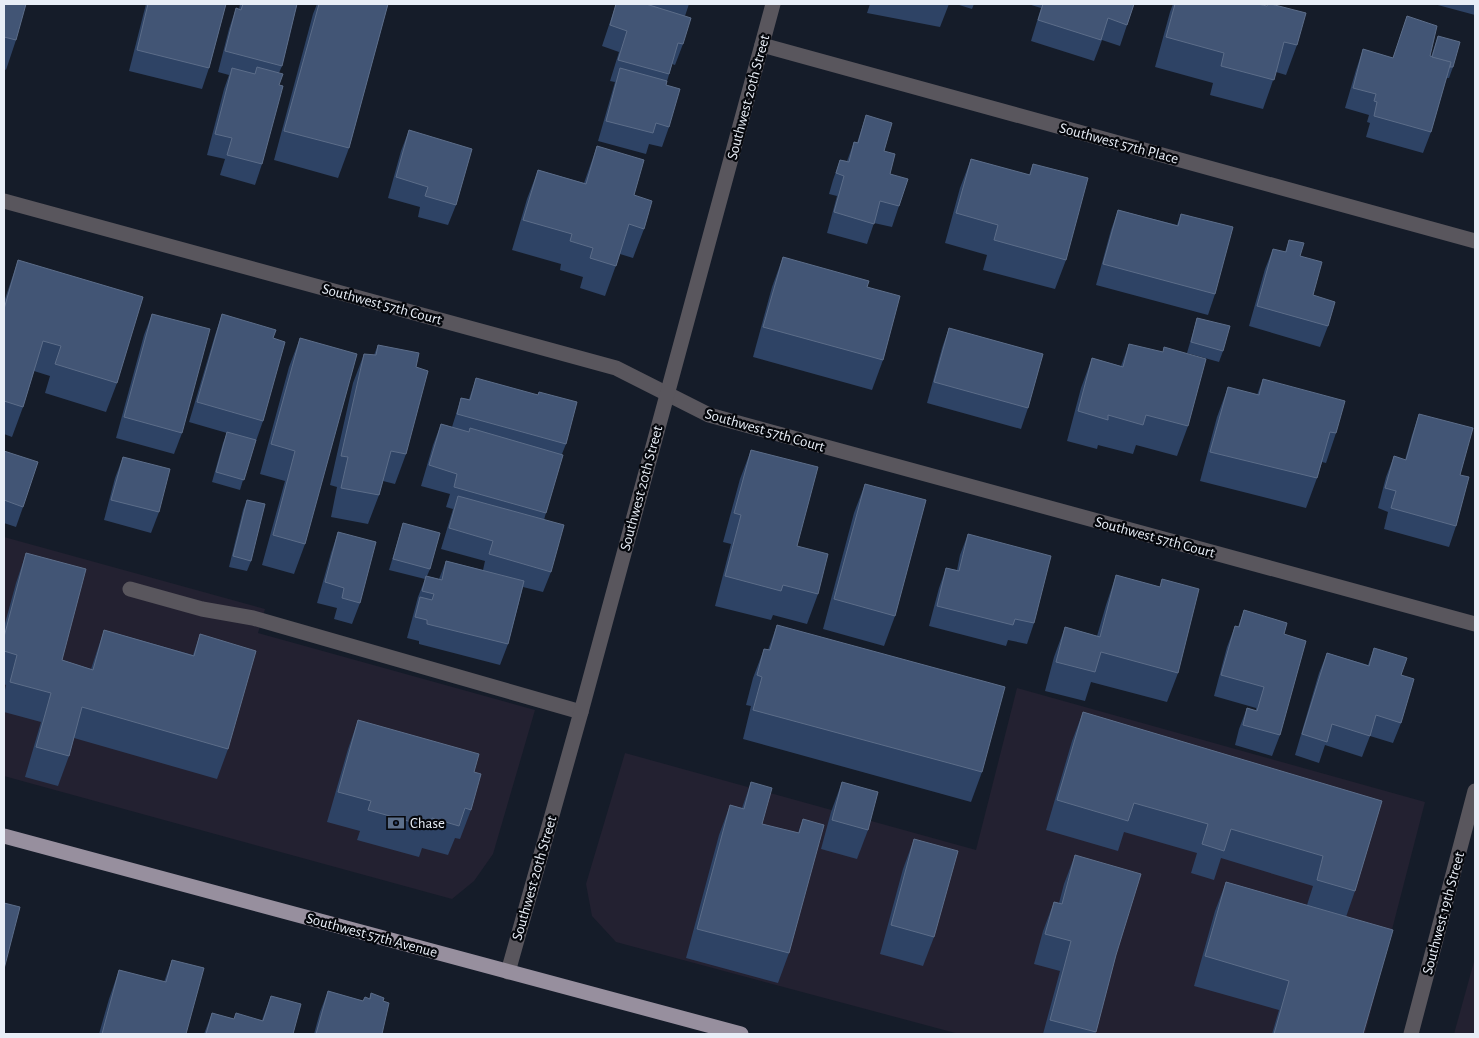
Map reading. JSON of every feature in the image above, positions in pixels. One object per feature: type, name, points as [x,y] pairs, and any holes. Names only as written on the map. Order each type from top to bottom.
[{"type":"main road","name":"Southwest 57th Avenue","points":[[4,836],[741,1034]]},
{"type":"street","name":"Southwest 20th Street","points":[[508,972],[774,4]]},
{"type":"street","name":"Southwest 57th Place","points":[[762,45],[1475,241]]},
{"type":"street","name":"Southwest 57th Court","points":[[4,201],[616,368],[709,415],[1475,624]]},
{"type":"street","points":[[130,589],[202,609],[253,618],[581,712]]},
{"type":"street","name":"Southwest 19th Street","points":[[1411,1034],[1475,791]]},
{"type":"shaded area","points":[[4,537],[265,609],[258,633],[535,710],[493,854],[474,881],[452,899],[4,776]]},
{"type":"shaded area","points":[[1017,688],[1425,802],[1365,1034],[959,1034],[616,942],[592,916],[586,884],[625,753],[976,850]]},
{"type":"shaded area","points":[[1475,958],[1475,1034],[1454,1034]]},
{"type":"building","points":[[4,4],[26,4],[16,40],[4,37]]},
{"type":"building","points":[[148,4],[226,4],[209,68],[137,50]]},
{"type":"building","points":[[243,4],[297,4],[282,66],[225,51],[236,8],[241,10]]},
{"type":"building","points":[[319,4],[388,4],[349,148],[284,131]]},
{"type":"building","points":[[616,4],[646,4],[691,18],[683,44],[678,43],[669,74],[618,60],[627,31],[610,25]]},
{"type":"building","points":[[1043,4],[1134,4],[1127,25],[1108,18],[1101,40],[1038,20]]},
{"type":"building","points":[[1175,4],[1258,4],[1267,6],[1271,4],[1306,13],[1297,45],[1284,42],[1274,80],[1221,66],[1224,53],[1166,37]]},
{"type":"building","points":[[1407,16],[1437,26],[1430,56],[1451,62],[1431,132],[1374,116],[1377,102],[1374,101],[1376,94],[1353,88],[1363,49],[1393,58]]},
{"type":"building","points":[[1438,36],[1460,42],[1453,67],[1450,67],[1451,62],[1432,57]]},
{"type":"building","points":[[257,67],[283,74],[279,85],[283,86],[262,164],[227,155],[232,138],[215,134],[232,68],[255,74]]},
{"type":"building","points":[[620,68],[667,81],[666,85],[680,89],[669,127],[656,123],[653,133],[606,121]]},
{"type":"building","points":[[866,115],[892,123],[884,151],[895,154],[890,174],[908,179],[899,206],[880,201],[874,224],[834,212],[844,176],[836,173],[840,160],[849,162],[854,142],[858,143]]},
{"type":"building","points":[[409,130],[472,149],[456,205],[425,196],[428,187],[396,177]]},
{"type":"building","points":[[597,146],[644,160],[634,195],[652,201],[644,229],[629,224],[616,266],[590,258],[593,248],[570,241],[572,234],[523,220],[538,170],[586,184]]},
{"type":"building","points":[[971,159],[1030,175],[1033,164],[1088,178],[1066,260],[994,240],[998,225],[956,213]]},
{"type":"building","points":[[1118,210],[1178,226],[1181,214],[1233,227],[1215,294],[1103,264]]},
{"type":"building","points":[[1289,240],[1304,243],[1300,256],[1322,262],[1313,295],[1335,302],[1328,326],[1257,306],[1273,249],[1286,252]]},
{"type":"building","points":[[783,257],[869,281],[867,287],[900,296],[883,360],[763,327]]},
{"type":"building","points":[[18,260],[143,297],[117,383],[55,364],[61,346],[43,341],[23,407],[4,401],[4,309]]},
{"type":"building","points":[[152,314],[210,329],[182,433],[124,417]]},
{"type":"building","points":[[222,314],[276,330],[273,338],[285,342],[263,421],[197,402]]},
{"type":"building","points":[[1197,318],[1230,326],[1223,351],[1191,342]]},
{"type":"building","points":[[949,328],[1043,354],[1028,408],[934,382]]},
{"type":"building","points":[[300,338],[357,354],[305,544],[273,535],[295,451],[271,444]]},
{"type":"building","points":[[1129,344],[1163,352],[1164,347],[1206,359],[1188,426],[1146,415],[1143,425],[1108,415],[1108,420],[1078,411],[1092,358],[1123,367]]},
{"type":"building","points":[[378,345],[419,353],[416,367],[428,371],[406,454],[391,451],[379,495],[341,488],[348,457],[341,456],[364,354],[376,355]]},
{"type":"building","points":[[476,378],[538,395],[539,392],[577,402],[566,444],[457,414],[461,398],[470,400]]},
{"type":"building","points":[[1263,379],[1345,401],[1336,433],[1330,432],[1317,478],[1210,452],[1228,387],[1259,395]]},
{"type":"building","points":[[1419,414],[1473,428],[1460,475],[1469,477],[1456,526],[1391,508],[1396,491],[1385,488],[1394,456],[1406,460]]},
{"type":"building","points":[[441,424],[469,432],[470,428],[563,455],[546,513],[454,487],[457,474],[429,465]]},
{"type":"building","points":[[227,432],[256,440],[244,480],[216,472]]},
{"type":"building","points":[[751,450],[818,467],[797,546],[828,554],[818,594],[783,585],[781,591],[725,576],[741,515],[734,513]]},
{"type":"building","points":[[4,451],[38,462],[23,507],[4,500]]},
{"type":"building","points":[[123,457],[170,469],[159,512],[111,500]]},
{"type":"building","points":[[865,484],[926,500],[895,616],[834,599]]},
{"type":"building","points":[[458,496],[564,525],[551,572],[489,554],[493,541],[449,528]]},
{"type":"building","points":[[247,500],[265,504],[251,561],[233,556]]},
{"type":"building","points":[[403,523],[440,533],[430,569],[393,559]]},
{"type":"building","points":[[338,532],[376,542],[360,603],[342,598],[344,588],[325,582]]},
{"type":"building","points":[[968,534],[1051,556],[1034,623],[1015,619],[1013,625],[937,606],[946,568],[959,571]]},
{"type":"building","points":[[26,553],[86,569],[62,660],[93,670],[104,630],[194,656],[200,634],[256,651],[228,749],[82,707],[69,756],[36,747],[51,693],[10,682],[17,655],[4,651],[4,637]]},
{"type":"building","points":[[446,561],[524,581],[508,644],[427,624],[427,620],[415,617],[420,597],[432,600],[434,594],[422,591],[426,576],[442,580]]},
{"type":"building","points":[[1116,575],[1160,587],[1162,579],[1199,589],[1178,673],[1101,652],[1095,672],[1056,662],[1065,627],[1100,637]]},
{"type":"building","points":[[1244,610],[1287,623],[1284,634],[1306,641],[1280,735],[1243,725],[1247,708],[1257,711],[1264,687],[1221,675],[1235,626],[1239,627]]},
{"type":"building","points":[[777,625],[1005,687],[982,772],[753,710],[762,677],[757,675],[764,649],[770,650]]},
{"type":"building","points":[[1374,648],[1407,658],[1401,675],[1414,679],[1401,723],[1376,715],[1370,736],[1332,724],[1327,742],[1302,734],[1327,653],[1369,666]]},
{"type":"building","points":[[1083,712],[1382,801],[1355,891],[1317,880],[1323,856],[1231,829],[1224,851],[1202,844],[1208,824],[1134,803],[1128,821],[1057,800]]},
{"type":"building","points":[[358,720],[479,754],[474,772],[481,774],[471,810],[465,808],[459,826],[432,818],[430,827],[368,810],[371,801],[338,792]]},
{"type":"building","points":[[751,782],[772,788],[762,824],[799,833],[803,819],[824,825],[789,953],[697,929],[730,805],[744,809]]},
{"type":"building","points":[[842,782],[878,792],[868,830],[832,820]]},
{"type":"building","points":[[914,839],[958,851],[934,937],[891,925]]},
{"type":"building","points":[[1075,855],[1141,874],[1116,955],[1096,1032],[1050,1020],[1071,941],[1045,934],[1054,902],[1062,904]]},
{"type":"building","points":[[1226,882],[1393,930],[1363,1034],[1274,1034],[1289,981],[1205,956]]},
{"type":"building","points":[[4,903],[20,907],[4,969]]},
{"type":"building","points":[[172,960],[204,968],[186,1034],[102,1034],[119,970],[166,982]]},
{"type":"building","points":[[328,991],[363,1001],[365,997],[370,999],[371,993],[384,998],[383,1001],[389,1003],[382,1034],[316,1034]]},
{"type":"building","points":[[271,996],[301,1004],[293,1034],[206,1034],[212,1013],[234,1019],[236,1013],[263,1021]]},
{"type":"place","name":"Chase","points":[[396,823]]}]
